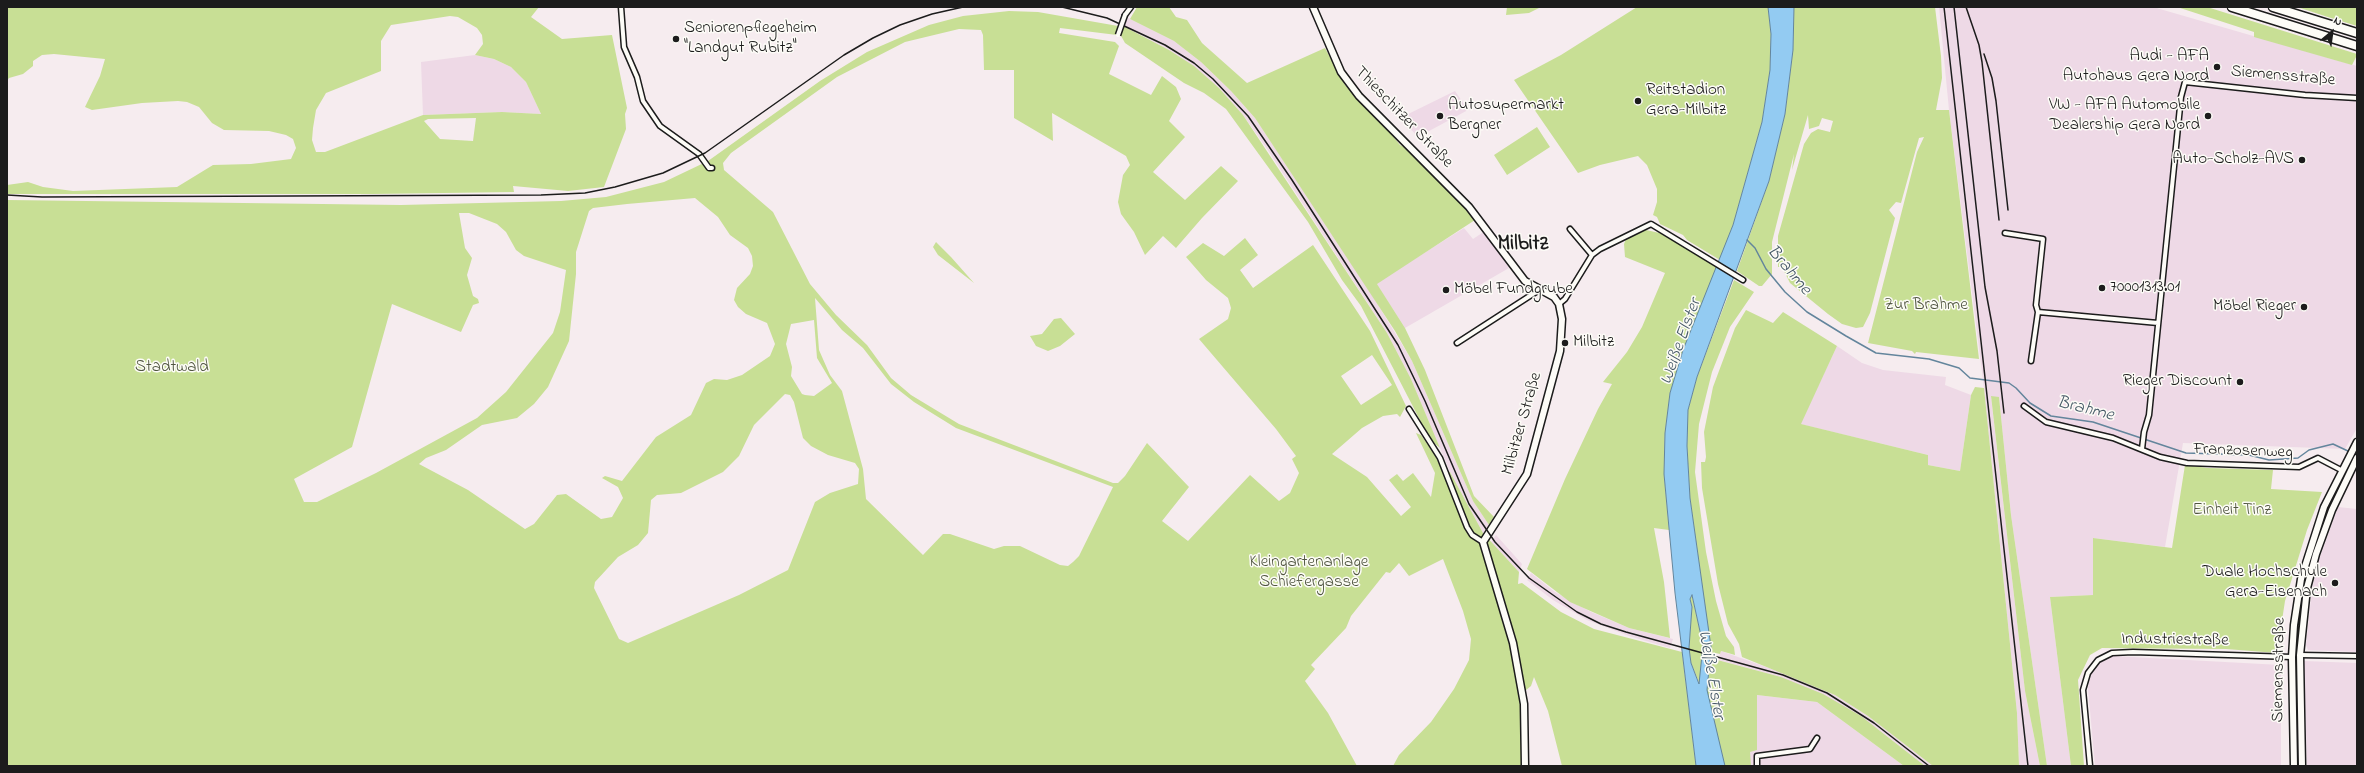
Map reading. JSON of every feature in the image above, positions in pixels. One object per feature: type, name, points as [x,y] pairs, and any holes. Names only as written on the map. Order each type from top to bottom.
[{"type":"highway","points":[[2232,7],[2357,46]]},
{"type":"highway","points":[[2273,7],[2357,33]]},
{"type":"main road","name":"Thieschitzer Straße","points":[[1313,7],[1341,72],[1354,90],[1445,182],[1490,232],[1518,273],[1539,290]]},
{"type":"main road","points":[[1539,290],[1554,298],[1559,304]]},
{"type":"main road","name":"Milbitzer Straße","points":[[1483,542],[1527,474],[1560,351],[1562,319],[1559,304]]},
{"type":"main road","name":"Siemensstraße","points":[[2294,766],[2292,657],[2296,603],[2305,561],[2324,507],[2341,470],[2356,444]]},
{"type":"main road","name":"Siemensstraße","points":[[2302,766],[2300,655],[2302,622],[2311,570],[2332,510],[2357,459]]},
{"type":"main road","points":[[2341,470],[2349,474]]},
{"type":"main road","points":[[1483,542],[1483,548],[1513,643],[1524,704],[1525,766]]},
{"type":"street","points":[[621,7],[624,47],[637,77],[643,101],[660,126],[699,154],[709,168],[712,168]]},
{"type":"street","points":[[1118,35],[1125,15],[1131,7]]},
{"type":"street","name":"Siemensstraße","points":[[2142,447],[2144,432],[2149,415],[2181,97],[2185,82],[2357,98]]},
{"type":"street","points":[[1559,304],[1565,300],[1592,255],[1600,249],[1651,224],[1743,280]]},
{"type":"street","points":[[1570,229],[1592,255]]},
{"type":"street","points":[[2005,233],[2043,239],[2036,305],[2038,312],[2031,361]]},
{"type":"street","points":[[1457,343],[1539,290]]},
{"type":"street","points":[[2038,312],[2158,323]]},
{"type":"street","name":"Franzosenweg","points":[[2024,406],[2046,422],[2113,438],[2142,447],[2160,457],[2183,462],[2210,465],[2299,467],[2318,458],[2341,470]]},
{"type":"street","points":[[1409,409],[1440,458],[1467,527],[1472,535],[1483,542]]},
{"type":"street","name":"Industriestraße","points":[[2090,766],[2083,690],[2088,673],[2098,660],[2112,653],[2133,652],[2292,657]]},
{"type":"street","points":[[2300,655],[2357,656]]},
{"type":"street","points":[[1757,766],[1757,756],[1810,749],[1817,738]]},
{"type":"shaded area","points":[[1939,7],[2153,7],[2357,66],[2357,428],[2345,449],[2183,443],[2165,547],[2093,538],[2093,595],[2050,597],[2071,766],[2047,766],[2011,515],[1999,397],[1991,397],[2025,691],[2040,766],[2019,766],[2017,713],[1984,388],[1949,110]]},
{"type":"shaded area","points":[[1126,17],[1174,41],[1201,62],[1231,91],[1255,118],[1369,290],[1412,361],[1473,501],[1489,525],[1483,533],[1450,472],[1411,379],[1387,333],[1267,149],[1243,115],[1219,88],[1193,66],[1169,50],[1123,26]]},
{"type":"shaded area","points":[[475,55],[494,59],[511,67],[526,82],[541,114],[502,112],[423,115],[421,62]]},
{"type":"shaded area","points":[[1455,91],[1468,110],[1418,137],[1400,118]]},
{"type":"shaded area","points":[[1464,228],[1473,239],[1485,231],[1509,268],[1405,328],[1376,283]]},
{"type":"shaded area","points":[[1837,346],[1862,363],[1883,370],[1946,377],[1945,385],[1971,395],[1960,471],[1928,465],[1928,455],[1800,424]]},
{"type":"shaded area","name":"Duale Hochschule Gera-Eisenach","points":[[2338,507],[2357,509],[2357,652],[2308,650],[2306,645],[2316,568]]},
{"type":"shaded area","points":[[1496,535],[1522,564],[1519,572],[1491,542]]},
{"type":"shaded area","points":[[1531,573],[1555,592],[1589,611],[1629,628],[1673,639],[1670,648],[1629,636],[1587,620],[1553,600],[1527,580]]},
{"type":"shaded area","points":[[1721,651],[1803,680],[1835,695],[1868,716],[1933,766],[1925,766],[1878,729],[1781,677],[1718,660]]},
{"type":"shaded area","points":[[2113,656],[2281,665],[2281,766],[2095,766],[2088,688],[2091,673],[2099,663]]},
{"type":"shaded area","points":[[2304,661],[2357,663],[2357,766],[2307,766]]},
{"type":"shaded area","points":[[1748,694],[1817,702],[1904,766],[1746,766]]},
{"type":"green space","points":[[7,7],[539,7],[531,17],[562,39],[612,35],[627,108],[625,114],[626,129],[604,187],[568,191],[513,186],[514,192],[373,194],[7,194],[7,185],[28,182],[43,187],[73,191],[177,187],[213,165],[251,164],[291,159],[296,148],[293,139],[286,135],[269,131],[224,130],[212,123],[199,107],[187,102],[142,103],[92,110],[85,107],[100,76],[105,59],[54,54],[42,55],[33,61],[33,66],[23,74],[9,78],[7,81]],"holes":[[[450,16],[458,17],[477,28],[482,35],[483,44],[475,55],[494,59],[511,67],[526,82],[541,114],[502,112],[423,115],[325,152],[316,152],[312,140],[316,110],[326,93],[381,71],[381,41],[391,25]],[[476,118],[473,141],[440,139],[424,121],[428,119]]]},
{"type":"green space","points":[[1137,7],[1169,7],[1176,17],[1187,20],[1202,43],[1247,83],[1325,48],[1345,85],[1385,126],[1400,145],[1408,149],[1459,201],[1475,220],[1377,284],[1405,328],[1425,370],[1474,496],[1494,517],[1489,525],[1473,501],[1412,361],[1395,331],[1255,118],[1231,91],[1201,62],[1174,41],[1130,19]]},
{"type":"green space","points":[[1507,7],[1541,7],[1529,13],[1506,15]]},
{"type":"green space","name":"Reitstadion Gera-Milbitz","points":[[1637,7],[1768,7],[1771,34],[1770,70],[1762,122],[1733,225],[1720,260],[1687,240],[1683,235],[1660,224],[1657,217],[1653,215],[1657,202],[1657,189],[1647,165],[1638,156],[1600,165],[1578,173],[1514,80],[1561,55]]},
{"type":"green space","name":"Zur Brahme","points":[[1794,7],[1935,7],[1942,78],[1936,110],[1949,110],[1979,359],[1916,352],[1915,354],[1912,351],[1868,343],[1917,152],[1924,137],[1919,138],[1901,203],[1896,202],[1889,210],[1895,218],[1870,313],[1863,327],[1856,328],[1842,324],[1790,283],[1782,267],[1778,267],[1778,236],[1804,144],[1811,133],[1818,129],[1830,132],[1833,121],[1822,118],[1819,126],[1809,129],[1808,115],[1792,170],[1794,154],[1772,242],[1772,274],[1762,286],[1759,286],[1737,271],[1769,181],[1785,114],[1793,50]]},
{"type":"green space","points":[[2177,7],[2207,7],[2357,55],[2352,65],[2254,37],[2254,32]]},
{"type":"green space","points":[[2297,7],[2357,7],[2357,26],[2331,18]]},
{"type":"green space","name":"Stadtwald","points":[[1009,11],[1038,12],[1118,26],[1117,35],[1060,28],[1059,33],[1115,42],[1119,46],[1109,74],[1151,95],[1162,76],[1176,87],[1181,99],[1169,121],[1185,137],[1153,172],[1185,200],[1221,166],[1238,181],[1202,218],[1176,248],[1163,236],[1145,255],[1134,232],[1121,214],[1118,202],[1123,175],[1130,165],[1126,156],[1052,113],[1053,141],[1014,118],[1014,70],[984,70],[983,35],[981,30],[959,29],[905,42],[837,77],[731,153],[723,163],[724,170],[773,212],[810,284],[836,315],[867,345],[891,378],[911,395],[959,424],[1113,483],[1118,483],[1125,476],[1147,443],[1189,487],[1162,521],[1188,541],[1250,475],[1279,501],[1290,493],[1299,473],[1292,459],[1296,456],[1276,429],[1199,339],[1228,319],[1231,308],[1228,298],[1206,280],[1186,257],[1203,243],[1224,256],[1245,238],[1258,255],[1240,270],[1253,288],[1313,245],[1370,331],[1406,406],[1400,417],[1397,414],[1383,416],[1362,428],[1332,454],[1367,477],[1401,516],[1411,507],[1389,480],[1397,474],[1403,481],[1413,473],[1431,497],[1435,473],[1416,433],[1421,435],[1435,455],[1442,470],[1450,472],[1483,533],[1519,572],[1518,584],[1522,583],[1561,612],[1594,629],[1682,652],[1696,766],[1562,766],[1548,711],[1534,677],[1531,686],[1520,695],[1523,756],[1521,766],[1393,766],[1399,755],[1431,722],[1454,689],[1469,660],[1471,639],[1463,611],[1443,559],[1409,576],[1399,563],[1390,573],[1386,572],[1351,616],[1346,628],[1311,665],[1315,669],[1305,681],[1328,713],[1357,766],[7,766],[7,200],[401,205],[561,201],[606,197],[664,182],[708,161],[820,81],[867,52],[929,25],[963,16]],"holes":[[[695,198],[718,217],[730,235],[748,248],[752,256],[753,266],[750,274],[737,288],[734,300],[738,307],[746,314],[767,323],[775,344],[770,356],[742,375],[727,380],[714,379],[706,383],[691,415],[656,437],[622,481],[605,476],[602,478],[618,487],[623,498],[612,517],[601,519],[566,494],[557,495],[534,524],[525,529],[468,490],[419,464],[426,458],[446,450],[482,425],[517,418],[534,404],[548,387],[569,341],[576,274],[576,252],[589,211],[593,208]],[[459,213],[469,213],[497,224],[506,232],[516,250],[524,256],[566,270],[560,312],[553,333],[506,392],[477,418],[376,473],[317,502],[304,502],[294,479],[352,447],[392,304],[461,332],[473,305],[479,303],[478,299],[473,296],[467,275],[472,258],[465,248]],[[815,298],[842,330],[863,348],[891,384],[914,402],[956,428],[1113,487],[1079,556],[1068,566],[1060,565],[1020,546],[1004,546],[994,549],[950,534],[943,534],[923,555],[866,499],[863,469],[842,391],[830,375],[819,350]],[[814,320],[817,358],[832,383],[814,396],[802,394],[791,376],[792,367],[786,344],[791,324]],[[1372,355],[1392,385],[1361,405],[1341,376]],[[785,394],[790,395],[794,402],[803,438],[811,446],[828,455],[855,463],[859,469],[858,484],[830,493],[815,502],[788,570],[739,595],[628,643],[619,639],[594,588],[595,582],[618,557],[638,545],[648,533],[651,500],[657,495],[681,493],[723,472],[739,456],[754,425]]]},
{"type":"green space","points":[[1123,26],[1169,50],[1194,66],[1219,88],[1243,115],[1387,333],[1411,379],[1440,448],[1434,443],[1423,426],[1361,306],[1342,280],[1308,222],[1226,109],[1204,93],[1184,83],[1125,43],[1120,34]]},
{"type":"green space","points":[[1537,127],[1550,147],[1507,175],[1494,155]]},
{"type":"green space","points":[[1646,230],[1664,234],[1717,267],[1683,350],[1670,393],[1665,433],[1664,474],[1669,530],[1654,528],[1664,582],[1670,638],[1629,628],[1570,602],[1527,569],[1565,479],[1598,409],[1612,384],[1603,382],[1627,352],[1642,327],[1665,273],[1625,257],[1624,244],[1626,239]]},
{"type":"green space","points":[[936,242],[974,283],[938,255],[933,247]]},
{"type":"green space","points":[[1734,280],[1754,292],[1730,327],[1712,372],[1699,424],[1695,472],[1706,552],[1716,601],[1726,636],[1734,647],[1735,655],[1721,651],[1720,654],[1711,652],[1690,498],[1687,446],[1688,410],[1697,377]]},
{"type":"green space","points":[[1746,310],[1773,323],[1783,312],[1837,346],[1801,424],[1928,455],[1928,465],[1960,471],[1971,395],[1975,387],[1984,388],[2017,713],[2019,766],[1933,766],[1868,716],[1835,695],[1742,657],[1739,644],[1728,624],[1718,584],[1702,488],[1701,462],[1705,462],[1706,457],[1704,432],[1713,387],[1735,328]]},
{"type":"green space","points":[[1061,318],[1075,334],[1060,346],[1048,351],[1036,346],[1030,336],[1042,334],[1054,319]]},
{"type":"green space","points":[[1991,396],[1999,397],[2011,515],[2047,766],[2040,766],[2025,691]]},
{"type":"green space","name":"Einheit Tinz","points":[[2185,465],[2208,468],[2273,470],[2271,489],[2322,492],[2307,530],[2285,601],[2277,653],[2226,649],[2102,648],[2090,655],[2078,680],[2084,766],[2071,766],[2050,597],[2093,595],[2093,538],[2172,548]]},
{"type":"green space","points":[[1692,595],[1703,645],[1700,685],[1691,663],[1689,648],[1692,607],[1690,599]]},
{"type":"green space","points":[[1710,658],[1781,677],[1823,694],[1861,716],[1925,766],[1904,766],[1817,702],[1757,695],[1757,750],[1750,752],[1751,766],[1722,766],[1706,690]]},
{"type":"water","points":[[1768,7],[1794,7],[1793,50],[1785,114],[1769,181],[1697,377],[1688,410],[1687,446],[1690,498],[1711,647],[1707,690],[1725,766],[1696,766],[1675,593],[1664,474],[1665,433],[1670,393],[1683,350],[1733,225],[1762,122],[1770,70],[1771,34]],"holes":[[[1692,595],[1703,645],[1699,684],[1691,663],[1689,648],[1692,607],[1690,599]]]},
{"type":"waterway","name":"Brahme","points":[[1747,240],[1755,248],[1766,269],[1785,292],[1807,312],[1846,336],[1876,353],[1929,359],[1959,368],[1970,378],[2009,383],[2016,388],[2030,403],[2051,416],[2093,422],[2186,453],[2249,455],[2269,460],[2298,458],[2309,450],[2333,444],[2350,452]]},
{"type":"railway","points":[[7,195],[42,197],[541,195],[585,193],[615,187],[663,173],[705,153],[844,55],[873,38],[900,25],[932,14],[963,7]]},
{"type":"railway","points":[[1062,7],[1107,18],[1165,45],[1194,63],[1213,79],[1248,116],[1292,180],[1398,345],[1425,401],[1469,504],[1495,542],[1529,578],[1577,612],[1601,624],[1783,675],[1827,693],[1874,723],[1929,766]]},
{"type":"railway","points":[[1944,7],[2028,766]]},
{"type":"railway","points":[[1954,7],[1985,287],[1997,351],[2004,413]]},
{"type":"railway","points":[[1966,7],[1979,45],[1982,62],[1999,220]]},
{"type":"railway","points":[[1984,54],[1992,78],[1996,101],[2008,210]]},
{"type":"place","name":"Seniorenpflegeheim \"Landgut Rubitz\"","points":[[676,39]]},
{"type":"place","name":"Audi - AFA Autohaus Gera Nord","points":[[2217,67]]},
{"type":"place","name":"Reitstadion Gera-Milbitz","points":[[1638,101]]},
{"type":"place","name":"Autosupermarkt Bergner","points":[[1440,116]]},
{"type":"place","name":"VW - AFA Automobile Dealership Gera Nord","points":[[2208,116]]},
{"type":"place","name":"Auto-Scholz-AVS","points":[[2302,160]]},
{"type":"place","name":"70001313.01","points":[[2102,288]]},
{"type":"place","name":"Möbel Fundgrube","points":[[1446,290]]},
{"type":"place","name":"Möbel Rieger","points":[[2304,307]]},
{"type":"place","name":"Milbitz","points":[[1565,343]]},
{"type":"place","name":"Rieger Discount","points":[[2240,382]]},
{"type":"place","name":"Duale Hochschule Gera-Eisenach","points":[[2335,583]]},
{"type":"district","name":"Milbitz","points":[[1523,246]]},
{"type":"water label","name":"Weiße Elster","points":[[1682,342]]},
{"type":"water label","name":"Weiße Elster","points":[[1710,675]]},
{"type":"park label","name":"Kleingartenanlage Schiefergasse","points":[[1309,573]]}]
